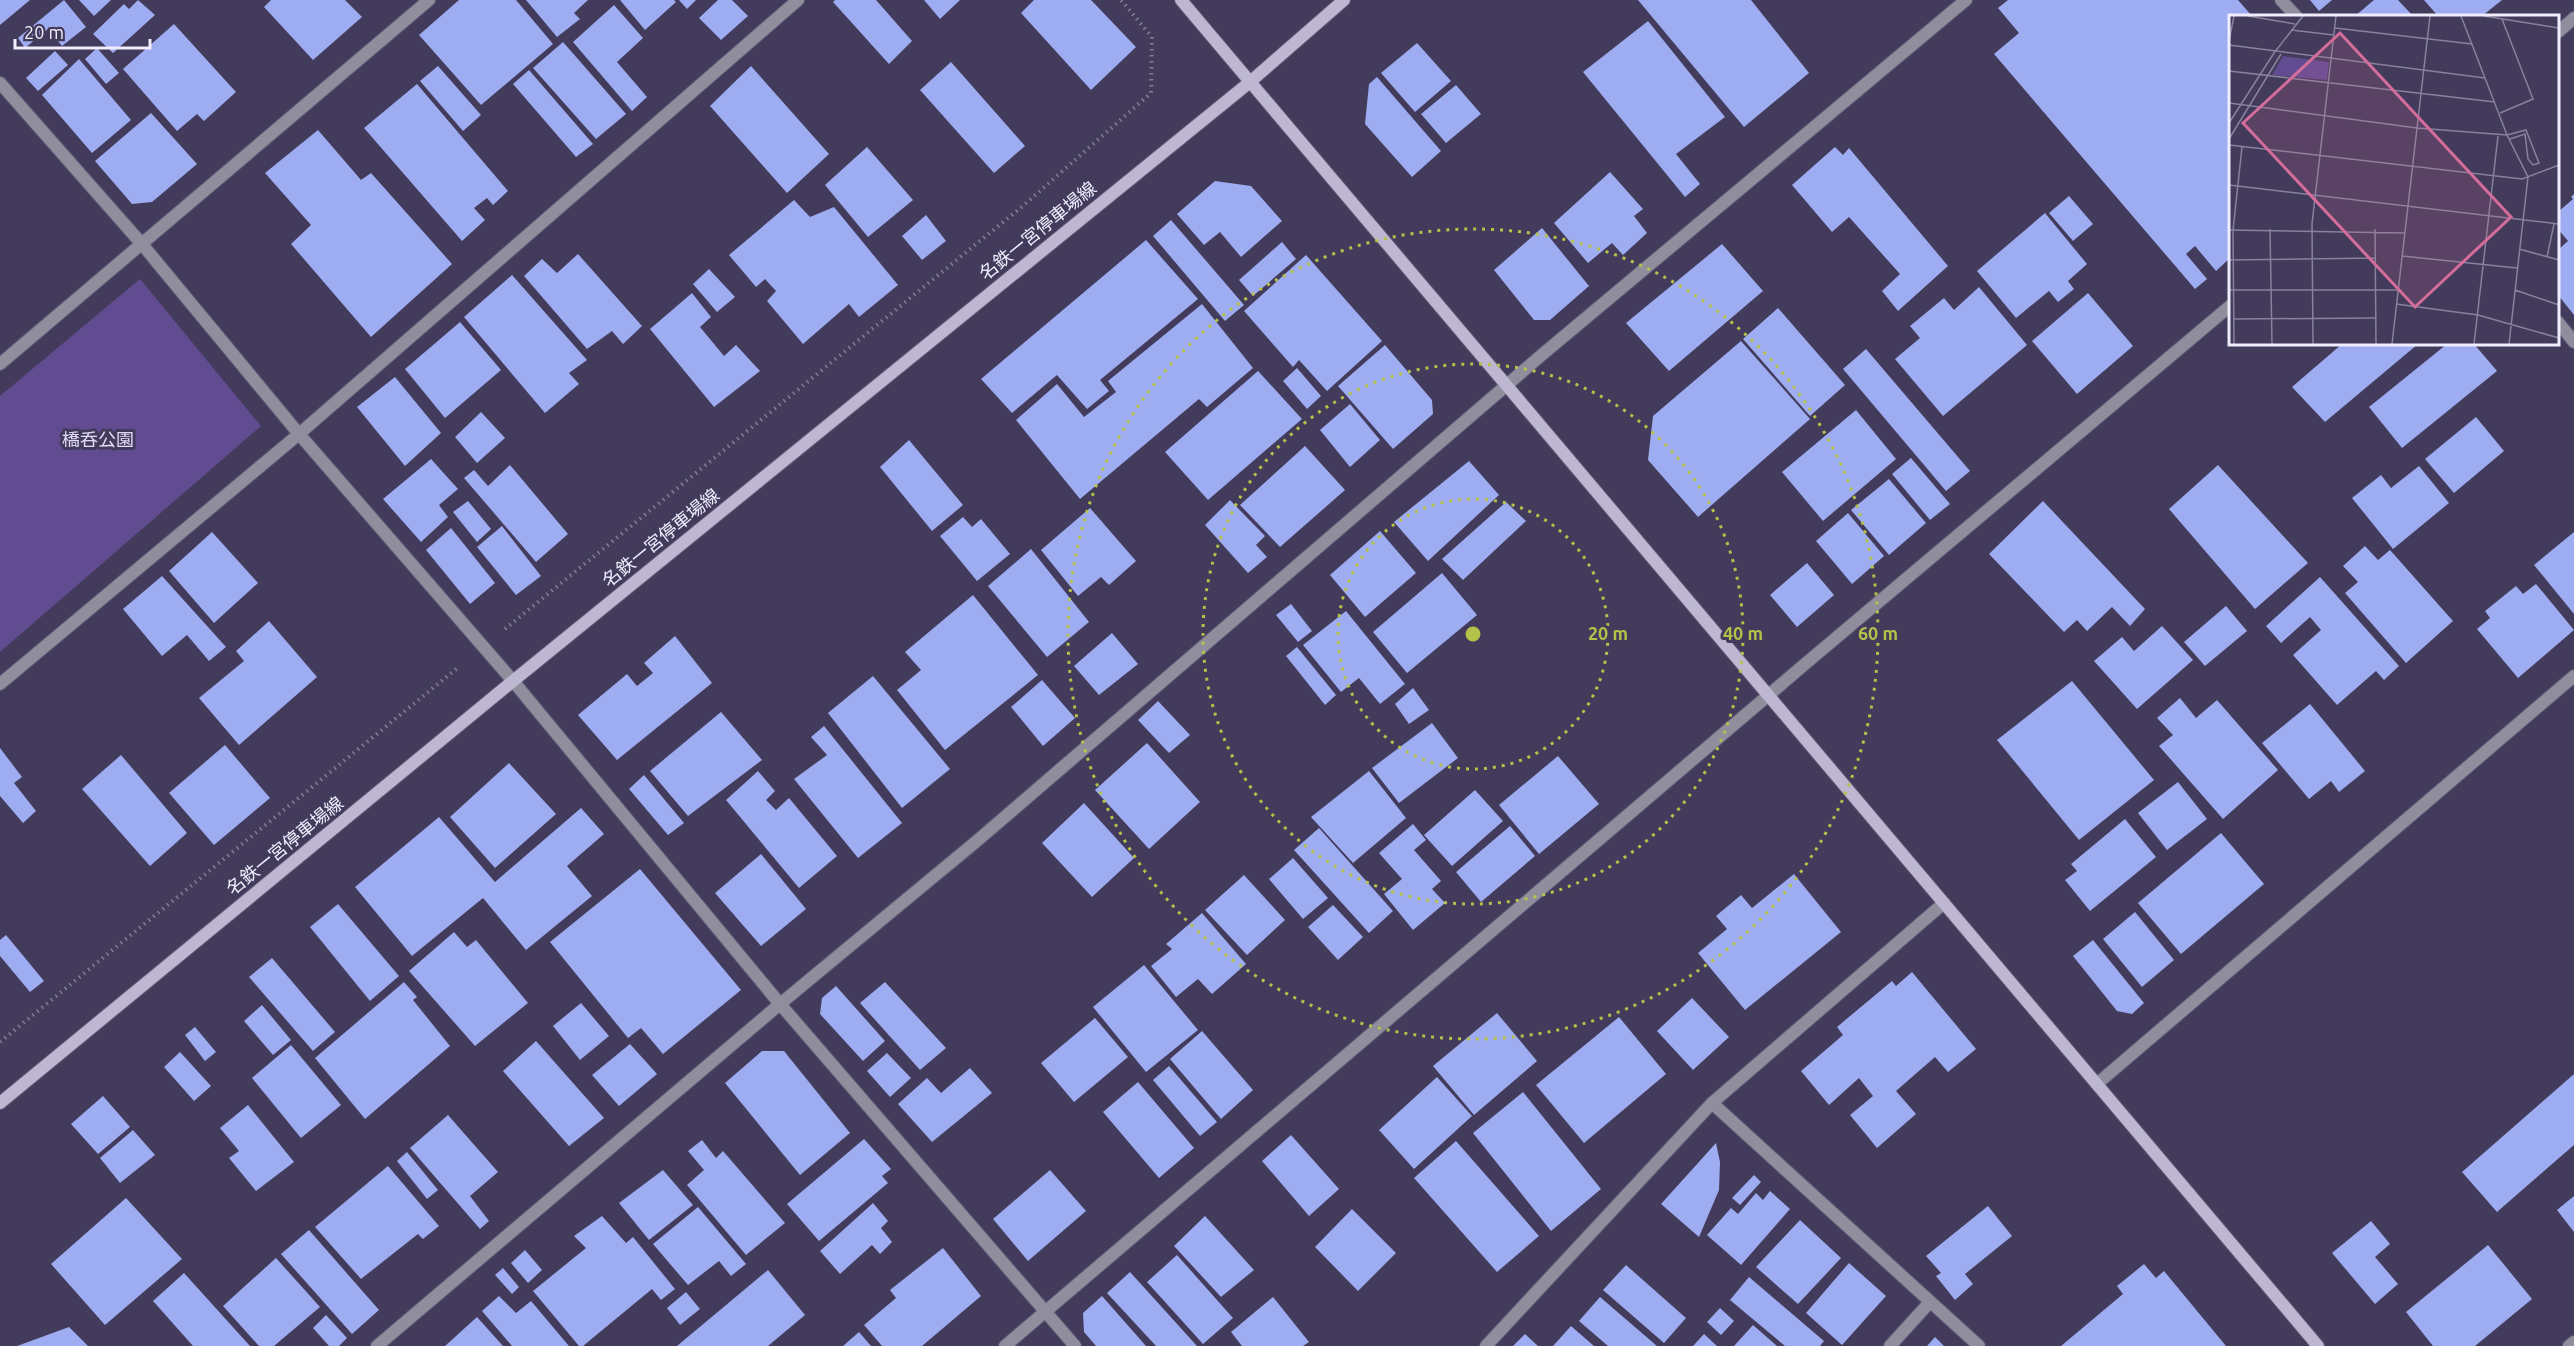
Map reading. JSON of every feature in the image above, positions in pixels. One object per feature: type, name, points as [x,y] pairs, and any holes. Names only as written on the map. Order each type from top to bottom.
[{"type":"street","points":[[0,364],[429,0]]},
{"type":"street","points":[[0,684],[299,434],[798,0]]},
{"type":"street","points":[[1180,0],[1508,385],[2318,1346]]},
{"type":"street","name":"名鉄一宮停車場線","points":[[0,1103],[513,681],[1250,82],[1344,0]]},
{"type":"street","points":[[377,1346],[780,1004],[978,840],[1508,385],[1966,0]]},
{"type":"street","points":[[2282,0],[2295,15]]},
{"type":"street","points":[[2559,31],[2574,18]]},
{"type":"street","points":[[0,83],[141,243],[299,434],[513,681],[780,1004],[1075,1346]]},
{"type":"street","points":[[1005,1346],[1769,695],[2229,307]]},
{"type":"street","points":[[2559,323],[2574,342]]},
{"type":"street","points":[[2098,1083],[2574,676]]},
{"type":"street","points":[[1486,1346],[1712,1103],[1944,903]]},
{"type":"street","points":[[1712,1103],[1978,1346]]},
{"type":"street","points":[[1890,1346],[1930,1302]]},
{"type":"street","points":[[2569,1346],[2574,1342]]},
{"type":"path","points":[[0,1042],[1024,205],[1151,93],[1152,37],[1121,0]]},
{"type":"green space","name":"橋呑公園","points":[[140,279],[261,426],[0,652],[0,396]]},
{"type":"building","points":[[0,0],[30,0],[0,25]]},
{"type":"building","points":[[64,0],[86,27],[62,46],[48,29],[25,48],[18,38]]},
{"type":"building","points":[[79,0],[111,0],[94,16]]},
{"type":"building","points":[[138,0],[155,15],[113,53],[93,34],[124,4],[129,9]]},
{"type":"building","points":[[271,0],[345,0],[362,17],[313,60],[264,7]]},
{"type":"building","points":[[459,0],[516,0],[553,44],[481,105],[419,35]]},
{"type":"building","points":[[526,0],[588,0],[574,13],[580,19],[557,37]]},
{"type":"building","points":[[620,0],[674,0],[676,2],[645,30]]},
{"type":"building","points":[[679,0],[696,0],[687,9]]},
{"type":"building","points":[[718,0],[732,0],[748,16],[721,40],[699,18]]},
{"type":"building","points":[[835,0],[876,0],[912,41],[889,64],[833,2]]},
{"type":"building","points":[[924,0],[960,0],[940,19]]},
{"type":"building","points":[[1034,0],[1091,0],[1136,47],[1091,90],[1021,13]]},
{"type":"building","points":[[1638,0],[1751,0],[1809,73],[1744,127]]},
{"type":"building","points":[[2008,0],[2238,0],[2251,15],[2229,15],[2229,259],[2216,271],[2195,246],[2186,254],[2207,279],[2195,289],[1994,54],[2019,33],[1998,8]]},
{"type":"building","points":[[2310,0],[2332,0],[2319,11]]},
{"type":"building","points":[[2374,0],[2398,0],[2412,15],[2356,15]]},
{"type":"building","points":[[2424,0],[2502,0],[2483,15],[2437,15]]},
{"type":"building","points":[[614,5],[643,38],[617,62],[647,97],[632,111],[573,42]]},
{"type":"building","points":[[1648,21],[1725,117],[1676,154],[1700,184],[1685,197],[1583,72]]},
{"type":"building","points":[[174,24],[236,92],[204,121],[197,114],[177,131],[123,69]]},
{"type":"building","points":[[563,42],[626,114],[596,139],[533,68]]},
{"type":"building","points":[[1417,43],[1451,81],[1415,112],[1381,73]]},
{"type":"building","points":[[97,48],[119,73],[106,84],[85,59]]},
{"type":"building","points":[[55,51],[68,65],[38,91],[26,78]]},
{"type":"building","points":[[79,59],[131,120],[92,153],[42,95]]},
{"type":"building","points":[[951,62],[1025,146],[994,173],[920,90]]},
{"type":"building","points":[[438,66],[481,115],[463,131],[420,81]]},
{"type":"building","points":[[751,66],[829,154],[787,193],[710,106]]},
{"type":"building","points":[[529,70],[593,144],[576,157],[513,84]]},
{"type":"building","points":[[1377,77],[1441,151],[1412,177],[1365,124],[1369,84]]},
{"type":"building","points":[[417,84],[508,191],[493,205],[487,198],[474,208],[485,220],[462,241],[364,128]]},
{"type":"building","points":[[1456,85],[1481,114],[1446,143],[1421,114]]},
{"type":"building","points":[[151,113],[197,164],[152,202],[132,204],[95,161]]},
{"type":"building","points":[[318,130],[361,180],[371,173],[452,264],[371,337],[291,244],[311,225],[265,173]]},
{"type":"building","points":[[867,147],[913,200],[868,237],[825,185]]},
{"type":"building","points":[[1835,147],[1843,155],[1849,148],[1948,266],[1898,311],[1882,291],[1900,274],[1849,217],[1832,232],[1792,185]]},
{"type":"building","points":[[1610,172],[1643,209],[1634,216],[1647,233],[1623,255],[1612,243],[1588,263],[1554,223]]},
{"type":"building","points":[[1215,181],[1251,186],[1282,221],[1241,257],[1220,232],[1204,245],[1177,214]]},
{"type":"building","points":[[2574,194],[2574,315],[2559,296],[2559,249],[2568,241],[2559,230],[2559,211],[2573,199],[2571,197]]},
{"type":"building","points":[[2069,196],[2093,224],[2073,241],[2049,213]]},
{"type":"building","points":[[794,200],[810,217],[834,207],[898,285],[859,317],[849,304],[803,344],[767,301],[776,291],[765,279],[756,287],[729,255]]},
{"type":"building","points":[[2045,213],[2087,264],[2068,281],[2074,289],[2058,302],[2049,291],[2016,318],[1977,271]]},
{"type":"building","points":[[926,215],[946,241],[922,260],[902,236]]},
{"type":"building","points":[[1171,220],[1244,305],[1225,321],[1153,236]]},
{"type":"building","points":[[1542,228],[1589,286],[1550,320],[1534,320],[1494,270]]},
{"type":"building","points":[[1146,240],[1198,299],[1100,380],[1109,391],[1087,409],[1057,375],[1012,413],[981,379]]},
{"type":"building","points":[[1282,242],[1296,259],[1253,296],[1239,280]]},
{"type":"building","points":[[1722,244],[1763,291],[1669,371],[1626,323]]},
{"type":"building","points":[[578,254],[642,326],[623,344],[612,331],[587,349],[524,276],[542,259],[557,273]]},
{"type":"building","points":[[1306,255],[1382,341],[1327,391],[1299,360],[1293,367],[1244,311]]},
{"type":"building","points":[[709,269],[735,297],[717,312],[693,284]]},
{"type":"building","points":[[512,275],[587,360],[569,373],[579,384],[545,413],[464,317]]},
{"type":"building","points":[[1979,287],[2027,345],[1943,416],[1895,359],[1920,338],[1910,326],[1944,298],[1954,310]]},
{"type":"building","points":[[692,293],[711,317],[700,327],[724,356],[736,345],[760,371],[714,407],[650,329]]},
{"type":"building","points":[[2088,293],[2133,346],[2077,394],[2032,341]]},
{"type":"building","points":[[1202,304],[1253,368],[1207,407],[1199,399],[1080,499],[1016,420],[1057,384],[1084,417],[1116,392],[1108,381]]},
{"type":"building","points":[[1778,308],[1845,385],[1810,416],[1743,339]]},
{"type":"building","points":[[460,322],[501,370],[445,418],[405,369]]},
{"type":"building","points":[[1741,341],[1810,419],[1698,517],[1648,460],[1653,416]]},
{"type":"building","points":[[1385,345],[1432,400],[1433,414],[1393,449],[1338,386]]},
{"type":"building","points":[[2341,345],[2417,345],[2325,422],[2292,387]]},
{"type":"building","points":[[2446,345],[2475,345],[2497,371],[2402,448],[2369,407]]},
{"type":"building","points":[[1866,349],[1970,471],[1946,491],[1843,369]]},
{"type":"building","points":[[1297,368],[1321,396],[1307,409],[1283,381]]},
{"type":"building","points":[[1258,371],[1302,419],[1208,500],[1165,452]]},
{"type":"building","points":[[395,377],[441,433],[405,466],[357,407]]},
{"type":"building","points":[[1350,404],[1380,440],[1350,467],[1320,430]]},
{"type":"building","points":[[1856,410],[1896,459],[1823,521],[1782,472]]},
{"type":"building","points":[[481,412],[505,438],[477,463],[455,437]]},
{"type":"building","points":[[2476,417],[2504,451],[2454,493],[2425,459]]},
{"type":"building","points":[[909,440],[963,505],[932,531],[880,467]]},
{"type":"building","points":[[1305,446],[1345,490],[1280,547],[1240,505]]},
{"type":"building","points":[[1911,458],[1950,504],[1930,520],[1892,474]]},
{"type":"building","points":[[431,459],[458,489],[439,505],[448,517],[421,542],[383,499]]},
{"type":"building","points":[[1469,461],[1499,495],[1428,561],[1394,522]]},
{"type":"building","points":[[510,465],[568,534],[536,562],[464,478],[474,470],[488,486]]},
{"type":"building","points":[[2218,465],[2308,563],[2255,609],[2169,509]]},
{"type":"building","points":[[2419,466],[2449,503],[2393,549],[2352,498],[2381,475],[2391,488]]},
{"type":"building","points":[[1889,479],[1926,523],[1889,555],[1851,510]]},
{"type":"building","points":[[1230,500],[1265,536],[1256,545],[1267,557],[1248,573],[1205,525]]},
{"type":"building","points":[[468,501],[491,529],[477,542],[453,512]]},
{"type":"building","points":[[2043,501],[2145,609],[2130,626],[2112,607],[2087,631],[2077,620],[2064,632],[1989,554]]},
{"type":"building","points":[[1506,502],[1526,521],[1463,580],[1442,559]]},
{"type":"building","points":[[1090,508],[1136,561],[1109,585],[1101,577],[1078,596],[1041,550]]},
{"type":"building","points":[[1848,513],[1884,556],[1852,584],[1816,541]]},
{"type":"building","points":[[963,517],[972,527],[981,519],[1010,554],[977,581],[940,536]]},
{"type":"building","points":[[502,526],[541,576],[516,595],[477,547]]},
{"type":"building","points":[[451,528],[495,583],[470,604],[426,550]]},
{"type":"building","points":[[1380,531],[1416,573],[1365,617],[1330,575]]},
{"type":"building","points":[[212,532],[258,583],[214,623],[169,571]]},
{"type":"building","points":[[2574,532],[2574,614],[2534,565]]},
{"type":"building","points":[[2365,546],[2378,560],[2390,550],[2453,621],[2406,663],[2345,593],[2358,582],[2343,566]]},
{"type":"building","points":[[1031,549],[1089,622],[1047,657],[988,586]]},
{"type":"building","points":[[1807,563],[1834,595],[1797,627],[1770,595]]},
{"type":"building","points":[[1442,573],[1477,615],[1407,673],[1373,632]]},
{"type":"building","points":[[162,576],[226,647],[209,661],[187,635],[162,656],[123,609]]},
{"type":"building","points":[[2320,577],[2399,666],[2384,680],[2376,671],[2337,705],[2293,655],[2321,630],[2310,617],[2281,643],[2266,626]]},
{"type":"building","points":[[2536,584],[2574,630],[2518,678],[2477,629],[2490,618],[2485,611],[2516,586],[2523,594]]},
{"type":"building","points":[[973,595],[1038,675],[945,750],[897,690],[921,670],[905,652]]},
{"type":"building","points":[[1291,604],[1312,631],[1298,642],[1276,615]]},
{"type":"building","points":[[2226,606],[2247,631],[2205,666],[2184,642]]},
{"type":"building","points":[[1346,611],[1405,684],[1380,704],[1359,678],[1341,692],[1303,645]]},
{"type":"building","points":[[269,621],[317,677],[239,745],[199,698],[244,661],[236,651]]},
{"type":"building","points":[[2162,626],[2193,660],[2137,709],[2094,661],[2122,637],[2134,651]]},
{"type":"building","points":[[1112,633],[1138,664],[1099,695],[1074,666]]},
{"type":"building","points":[[675,636],[712,683],[617,760],[578,715],[627,674],[637,686],[653,673],[644,663]]},
{"type":"building","points":[[1297,647],[1336,695],[1325,705],[1286,656]]},
{"type":"building","points":[[873,676],[950,769],[902,808],[828,713]]},
{"type":"building","points":[[1042,680],[1075,718],[1043,746],[1011,707]]},
{"type":"building","points":[[2072,681],[2154,780],[2079,840],[1997,740]]},
{"type":"building","points":[[1413,688],[1429,710],[1409,724],[1395,704]]},
{"type":"building","points":[[2180,698],[2196,718],[2217,700],[2278,770],[2223,819],[2159,746],[2173,735],[2157,718]]},
{"type":"building","points":[[1158,701],[1190,735],[1169,753],[1138,720]]},
{"type":"building","points":[[2310,704],[2365,771],[2339,792],[2331,781],[2309,799],[2262,743]]},
{"type":"building","points":[[721,712],[762,760],[688,816],[650,771]]},
{"type":"building","points":[[1432,723],[1458,758],[1399,803],[1372,768]]},
{"type":"building","points":[[824,726],[902,823],[858,858],[794,779],[827,755],[811,737]]},
{"type":"building","points":[[1147,743],[1200,802],[1149,849],[1095,790]]},
{"type":"building","points":[[225,745],[270,798],[214,845],[169,793]]},
{"type":"building","points":[[0,748],[22,777],[14,783],[36,811],[23,823],[0,796]]},
{"type":"building","points":[[121,755],[187,833],[150,866],[82,789]]},
{"type":"building","points":[[1558,756],[1599,804],[1539,854],[1499,805]]},
{"type":"building","points":[[509,763],[556,814],[495,868],[450,817]]},
{"type":"building","points":[[758,771],[775,791],[766,800],[776,810],[789,798],[837,856],[799,888],[726,800]]},
{"type":"building","points":[[1369,771],[1406,818],[1353,863],[1311,817]]},
{"type":"building","points":[[644,775],[684,823],[668,835],[629,789]]},
{"type":"building","points":[[2178,782],[2207,819],[2167,850],[2138,813]]},
{"type":"building","points":[[1475,790],[1503,821],[1452,866],[1424,835]]},
{"type":"building","points":[[1084,803],[1134,858],[1092,897],[1042,843]]},
{"type":"building","points":[[581,808],[604,834],[567,866],[592,896],[526,950],[483,898],[412,956],[355,887],[439,817],[495,882]]},
{"type":"building","points":[[2125,819],[2156,857],[2090,911],[2065,880],[2077,871],[2071,864]]},
{"type":"building","points":[[1413,824],[1426,840],[1414,850],[1441,881],[1432,889],[1445,903],[1413,930],[1384,894],[1402,879],[1379,853]]},
{"type":"building","points":[[1510,826],[1535,856],[1481,902],[1456,872]]},
{"type":"building","points":[[1319,828],[1393,911],[1369,933],[1294,850]]},
{"type":"building","points":[[2221,833],[2264,884],[2181,954],[2138,903]]},
{"type":"building","points":[[761,854],[806,909],[761,946],[715,893]]},
{"type":"building","points":[[1293,858],[1328,898],[1303,919],[1269,879]]},
{"type":"building","points":[[640,869],[741,990],[663,1054],[641,1028],[628,1038],[550,942]]},
{"type":"building","points":[[1794,874],[1841,932],[1745,1010],[1698,953],[1727,929],[1716,916],[1741,895],[1752,908]]},
{"type":"building","points":[[1244,875],[1285,920],[1247,955],[1205,910]]},
{"type":"building","points":[[338,904],[399,976],[370,1001],[310,927]]},
{"type":"building","points":[[1333,905],[1363,937],[1338,960],[1308,927]]},
{"type":"building","points":[[2135,912],[2174,960],[2142,987],[2103,939]]},
{"type":"building","points":[[1202,913],[1246,964],[1212,994],[1198,979],[1176,997],[1151,966],[1172,949],[1166,944]]},
{"type":"building","points":[[454,932],[467,947],[476,940],[528,1003],[475,1046],[409,971]]},
{"type":"building","points":[[6,935],[44,981],[30,992],[0,956],[0,940]]},
{"type":"building","points":[[2093,940],[2144,1003],[2132,1014],[2117,1011],[2073,956]]},
{"type":"building","points":[[272,958],[335,1032],[313,1051],[249,977]]},
{"type":"building","points":[[1144,965],[1198,1030],[1146,1072],[1093,1007]]},
{"type":"building","points":[[1912,972],[1976,1049],[1948,1072],[1935,1057],[1896,1091],[1916,1114],[1877,1148],[1850,1115],[1873,1096],[1859,1078],[1829,1105],[1801,1071],[1843,1035],[1837,1027],[1892,981],[1896,986]]},
{"type":"building","points":[[404,982],[417,997],[413,1000],[450,1046],[365,1119],[315,1058]]},
{"type":"building","points":[[885,982],[946,1048],[920,1070],[860,1003]]},
{"type":"building","points":[[836,986],[885,1041],[863,1061],[820,1014],[822,998]]},
{"type":"building","points":[[1692,998],[1729,1037],[1693,1070],[1657,1031]]},
{"type":"building","points":[[581,1003],[609,1036],[580,1060],[553,1026]]},
{"type":"building","points":[[262,1005],[291,1040],[273,1055],[244,1021]]},
{"type":"building","points":[[1497,1013],[1537,1061],[1474,1115],[1433,1066]]},
{"type":"building","points":[[1619,1017],[1666,1074],[1584,1143],[1536,1085]]},
{"type":"building","points":[[1095,1018],[1128,1057],[1074,1102],[1041,1063]]},
{"type":"building","points":[[195,1027],[216,1052],[205,1061],[185,1035]]},
{"type":"building","points":[[1202,1031],[1253,1090],[1221,1119],[1170,1059]]},
{"type":"building","points":[[536,1041],[604,1118],[569,1146],[503,1071]]},
{"type":"building","points":[[630,1044],[657,1074],[619,1106],[592,1075]]},
{"type":"building","points":[[291,1045],[341,1105],[301,1138],[252,1078]]},
{"type":"building","points":[[762,1051],[784,1051],[850,1133],[800,1175],[725,1083]]},
{"type":"building","points":[[180,1052],[211,1086],[194,1101],[164,1067]]},
{"type":"building","points":[[887,1053],[911,1078],[890,1097],[867,1071]]},
{"type":"building","points":[[1169,1066],[1217,1122],[1200,1136],[1153,1080]]},
{"type":"building","points":[[970,1068],[992,1093],[932,1142],[898,1104],[927,1078],[941,1093]]},
{"type":"building","points":[[2574,1074],[2574,1145],[2497,1212],[2462,1172]]},
{"type":"building","points":[[1437,1077],[1472,1116],[1414,1169],[1379,1130]]},
{"type":"building","points":[[1138,1082],[1194,1148],[1159,1178],[1103,1112]]},
{"type":"building","points":[[1523,1092],[1601,1189],[1551,1231],[1473,1133]]},
{"type":"building","points":[[103,1096],[130,1127],[98,1154],[71,1124]]},
{"type":"building","points":[[248,1105],[294,1162],[256,1191],[229,1158],[239,1151],[220,1128]]},
{"type":"building","points":[[448,1115],[498,1172],[470,1196],[489,1221],[480,1229],[410,1148]]},
{"type":"building","points":[[133,1130],[155,1155],[120,1183],[100,1158]]},
{"type":"building","points":[[1291,1135],[1339,1189],[1309,1216],[1262,1161]]},
{"type":"building","points":[[864,1139],[891,1169],[882,1176],[888,1183],[819,1241],[787,1204]]},
{"type":"building","points":[[702,1140],[716,1158],[723,1151],[785,1223],[746,1255],[687,1185],[704,1170],[688,1151]]},
{"type":"building","points":[[1456,1141],[1539,1236],[1497,1272],[1414,1178]]},
{"type":"building","points":[[1716,1143],[1720,1162],[1719,1190],[1699,1237],[1661,1204]]},
{"type":"building","points":[[407,1152],[438,1190],[427,1199],[397,1161]]},
{"type":"building","points":[[388,1166],[439,1226],[423,1239],[418,1234],[361,1279],[315,1227]]},
{"type":"building","points":[[663,1170],[693,1205],[649,1240],[619,1203]]},
{"type":"building","points":[[1050,1170],[1086,1211],[1028,1261],[993,1219]]},
{"type":"building","points":[[1754,1175],[1761,1182],[1740,1205],[1732,1198]]},
{"type":"building","points":[[1770,1191],[1790,1209],[1741,1265],[1707,1235],[1731,1208],[1738,1214],[1756,1193],[1763,1200]]},
{"type":"building","points":[[2574,1196],[2574,1232],[2557,1210]]},
{"type":"building","points":[[126,1198],[182,1259],[105,1325],[51,1264]]},
{"type":"building","points":[[873,1203],[888,1221],[881,1228],[892,1242],[880,1254],[872,1245],[840,1274],[820,1251]]},
{"type":"building","points":[[1988,1206],[2012,1236],[1965,1274],[1973,1284],[1955,1300],[1936,1276],[1941,1273],[1926,1256]]},
{"type":"building","points":[[698,1207],[746,1264],[731,1276],[719,1261],[688,1285],[653,1244]]},
{"type":"building","points":[[1352,1209],[1396,1253],[1358,1291],[1315,1247]]},
{"type":"building","points":[[602,1216],[626,1243],[633,1237],[675,1289],[661,1300],[652,1289],[583,1346],[579,1346],[533,1291],[586,1248],[574,1236]]},
{"type":"building","points":[[1205,1216],[1254,1270],[1221,1297],[1174,1246]]},
{"type":"building","points":[[1800,1220],[1841,1258],[1798,1304],[1756,1267]]},
{"type":"building","points":[[2371,1221],[2390,1244],[2375,1257],[2398,1284],[2375,1304],[2332,1253]]},
{"type":"building","points":[[309,1230],[379,1310],[352,1334],[281,1254]]},
{"type":"building","points":[[2488,1245],[2532,1299],[2475,1346],[2433,1346],[2406,1312]]},
{"type":"building","points":[[943,1248],[981,1296],[922,1346],[882,1346],[864,1325],[896,1298],[890,1290]]},
{"type":"building","points":[[525,1250],[542,1270],[528,1283],[511,1263]]},
{"type":"building","points":[[1177,1255],[1233,1318],[1203,1344],[1147,1282]]},
{"type":"building","points":[[276,1258],[320,1307],[274,1346],[259,1346],[223,1306]]},
{"type":"building","points":[[1849,1263],[1886,1296],[1842,1345],[1806,1313]]},
{"type":"building","points":[[2144,1264],[2156,1278],[2164,1271],[2226,1346],[2061,1346],[2123,1294],[2117,1286]]},
{"type":"building","points":[[1626,1265],[1686,1318],[1664,1343],[1603,1290]]},
{"type":"building","points":[[503,1268],[519,1287],[512,1294],[495,1275]]},
{"type":"building","points":[[768,1270],[805,1315],[768,1346],[677,1346]]},
{"type":"building","points":[[1130,1272],[1197,1346],[1156,1346],[1107,1293]]},
{"type":"building","points":[[184,1273],[250,1346],[193,1346],[153,1301]]},
{"type":"building","points":[[1749,1277],[1824,1341],[1820,1346],[1785,1346],[1730,1300]]},
{"type":"building","points":[[686,1292],[700,1309],[680,1325],[667,1308]]},
{"type":"building","points":[[499,1296],[516,1313],[531,1301],[569,1346],[512,1346],[482,1311]]},
{"type":"building","points":[[1102,1296],[1146,1346],[1096,1346],[1084,1332],[1083,1313]]},
{"type":"building","points":[[1273,1297],[1309,1342],[1303,1346],[1242,1346],[1231,1332]]},
{"type":"building","points":[[1600,1297],[1657,1346],[1608,1346],[1579,1321]]},
{"type":"building","points":[[1720,1308],[1734,1321],[1721,1335],[1707,1322]]},
{"type":"building","points":[[326,1315],[347,1338],[339,1346],[329,1346],[313,1328]]},
{"type":"building","points":[[477,1317],[503,1346],[445,1346]]},
{"type":"building","points":[[1753,1325],[1777,1346],[1734,1346]]},
{"type":"building","points":[[1571,1326],[1594,1346],[1553,1346]]},
{"type":"building","points":[[69,1327],[88,1346],[17,1346]]},
{"type":"building","points":[[859,1332],[871,1346],[843,1346]]},
{"type":"building","points":[[1525,1334],[1538,1346],[1513,1346]]},
{"type":"building","points":[[1704,1334],[1717,1346],[1693,1346]]},
{"type":"building","points":[[1935,1337],[1944,1346],[1927,1346]]}]
